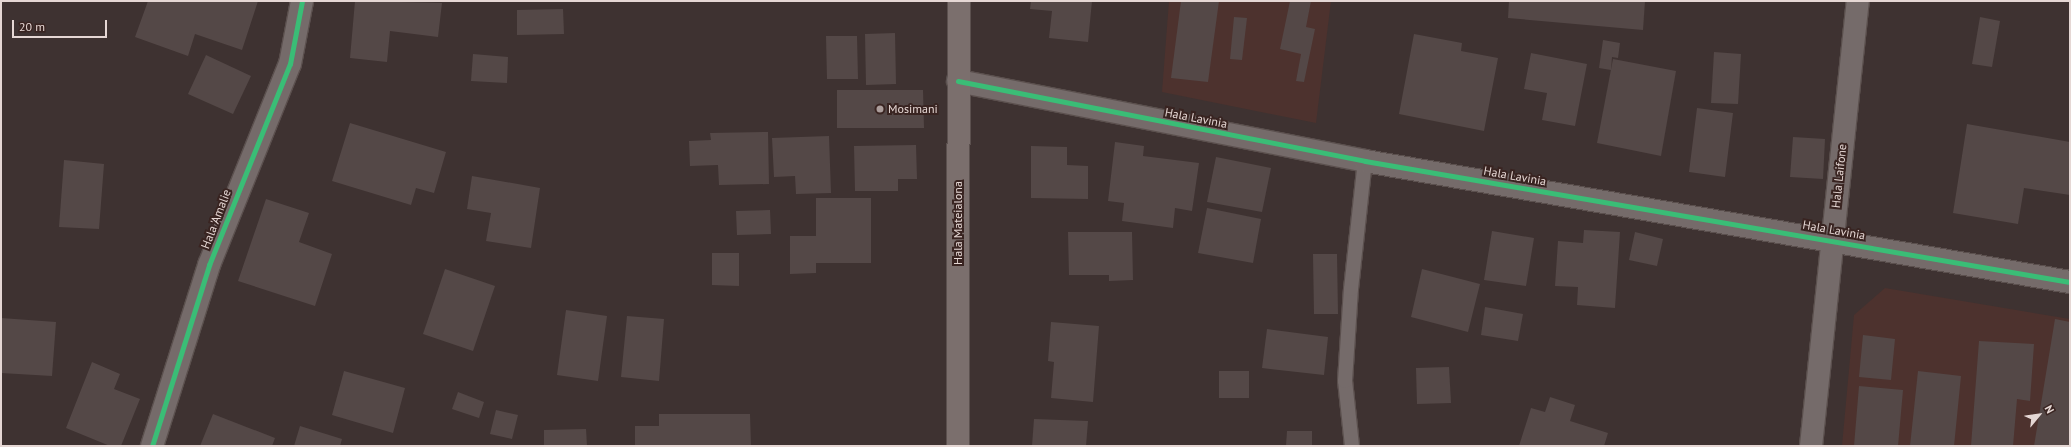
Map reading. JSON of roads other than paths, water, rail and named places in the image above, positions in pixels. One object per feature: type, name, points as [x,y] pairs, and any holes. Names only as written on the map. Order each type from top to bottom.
[{"type":"main road","name":"Hala Mateialona","points":[[958,446],[959,1]]},
{"type":"street","name":"Hala 'Amalie","points":[[152,446],[209,266],[254,149],[290,64],[302,1]]},
{"type":"street","name":"Hala Laifone","points":[[1812,446],[1832,240],[1858,1]]},
{"type":"street","name":"Hala Lavinia","points":[[958,81],[1365,161],[2070,282]]},
{"type":"lane","points":[[1352,446],[1345,381],[1351,289],[1365,161]]},
{"type":"place","name":"Mosimani","points":[[880,109]]}]
